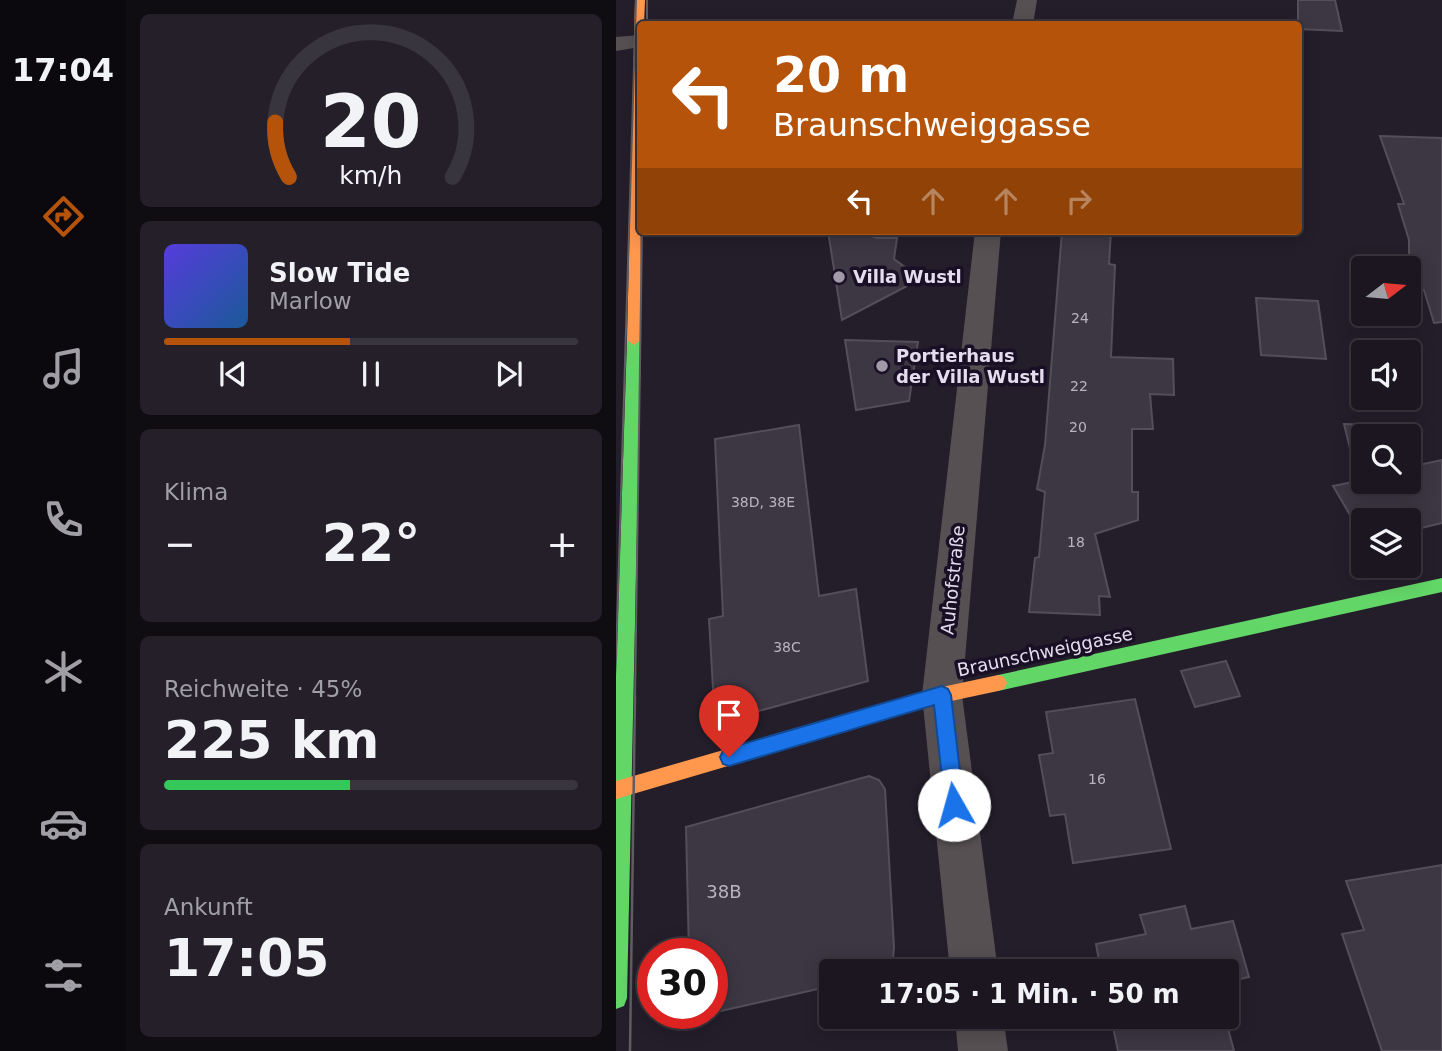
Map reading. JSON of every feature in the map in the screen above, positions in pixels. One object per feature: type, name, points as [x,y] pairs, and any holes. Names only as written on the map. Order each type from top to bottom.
[{"type":"main road","points":[[639,21],[640,0]]},
{"type":"main road","points":[[616,999],[625,365],[637,87]]},
{"type":"main road","name":"Braunschweiggasse","points":[[619,790],[942,695],[1442,585]]},
{"type":"street","points":[[1024,21],[1027,0]]},
{"type":"street","points":[[616,44],[637,41]]},
{"type":"street","name":"Auhofstraße","points":[[973,959],[942,695],[988,235]]},
{"type":"street","points":[[980,1029],[983,1051]]},
{"type":"building","points":[[1298,0],[1335,0],[1342,31],[1302,29],[1302,21],[1298,21]]},
{"type":"building","points":[[1380,136],[1442,138],[1442,322],[1434,323],[1424,290],[1421,290],[1421,256],[1409,256],[1409,240],[1398,204],[1404,204]]},
{"type":"building","points":[[829,235],[897,238],[894,259],[909,270],[907,286],[842,320]]},
{"type":"building","points":[[1062,235],[1111,235],[1109,264],[1115,265],[1111,357],[1173,359],[1174,395],[1150,394],[1153,429],[1132,429],[1132,492],[1138,492],[1138,520],[1095,534],[1110,597],[1099,596],[1100,615],[1029,612],[1035,558],[1039,557],[1045,492],[1037,489],[1045,445]]},
{"type":"building","points":[[1256,298],[1318,301],[1326,359],[1261,355]]},
{"type":"building","name":"Portierhaus der Villa Wustl","points":[[845,340],[918,342],[909,401],[856,410]]},
{"type":"building","points":[[1344,424],[1351,424],[1351,452]]},
{"type":"building","points":[[799,425],[819,596],[856,589],[868,681],[715,723],[709,619],[723,616],[715,439]]},
{"type":"building","points":[[1442,460],[1442,523],[1421,528],[1421,508],[1351,508],[1351,517],[1333,486],[1351,482],[1351,494],[1421,494],[1421,464]]},
{"type":"building","points":[[1226,661],[1240,696],[1195,707],[1181,671]]},
{"type":"building","points":[[1135,699],[1171,849],[1073,863],[1065,814],[1050,816],[1039,755],[1053,753],[1046,712]]},
{"type":"building","points":[[869,776],[879,780],[885,789],[893,959],[819,959],[819,989],[728,1009],[728,938],[689,938],[686,827]]},
{"type":"building","points":[[1442,865],[1442,1051],[1382,1051],[1342,934],[1364,930],[1346,881]]},
{"type":"building","points":[[1185,906],[1191,929],[1233,921],[1249,977],[1239,979],[1239,959],[1099,959],[1096,944],[1146,934],[1140,915]]},
{"type":"building","points":[[1113,1029],[1228,1029],[1234,1051],[1118,1051]]},
{"type":"tram line","points":[[616,659],[636,0]]},
{"type":"tram line","points":[[647,0],[647,21]]},
{"type":"tram line","points":[[635,698],[642,235]]},
{"type":"tram line","points":[[630,1051],[635,696]]},
{"type":"traffic: fast","points":[[616,998],[634,340]]},
{"type":"traffic: fast","points":[[998,683],[1442,585]]},
{"type":"traffic: slow","points":[[640,0],[640,21]]},
{"type":"traffic: slow","points":[[634,340],[637,170]]},
{"type":"traffic: slow","points":[[616,790],[942,695],[998,683]]},
{"type":"place","name":"Villa Wustl","points":[[839,277]]},
{"type":"place","name":"Portierhaus der Villa Wustl","points":[[882,366]]},
{"type":"route","points":[[729,757],[942,695],[954,805]]}]
